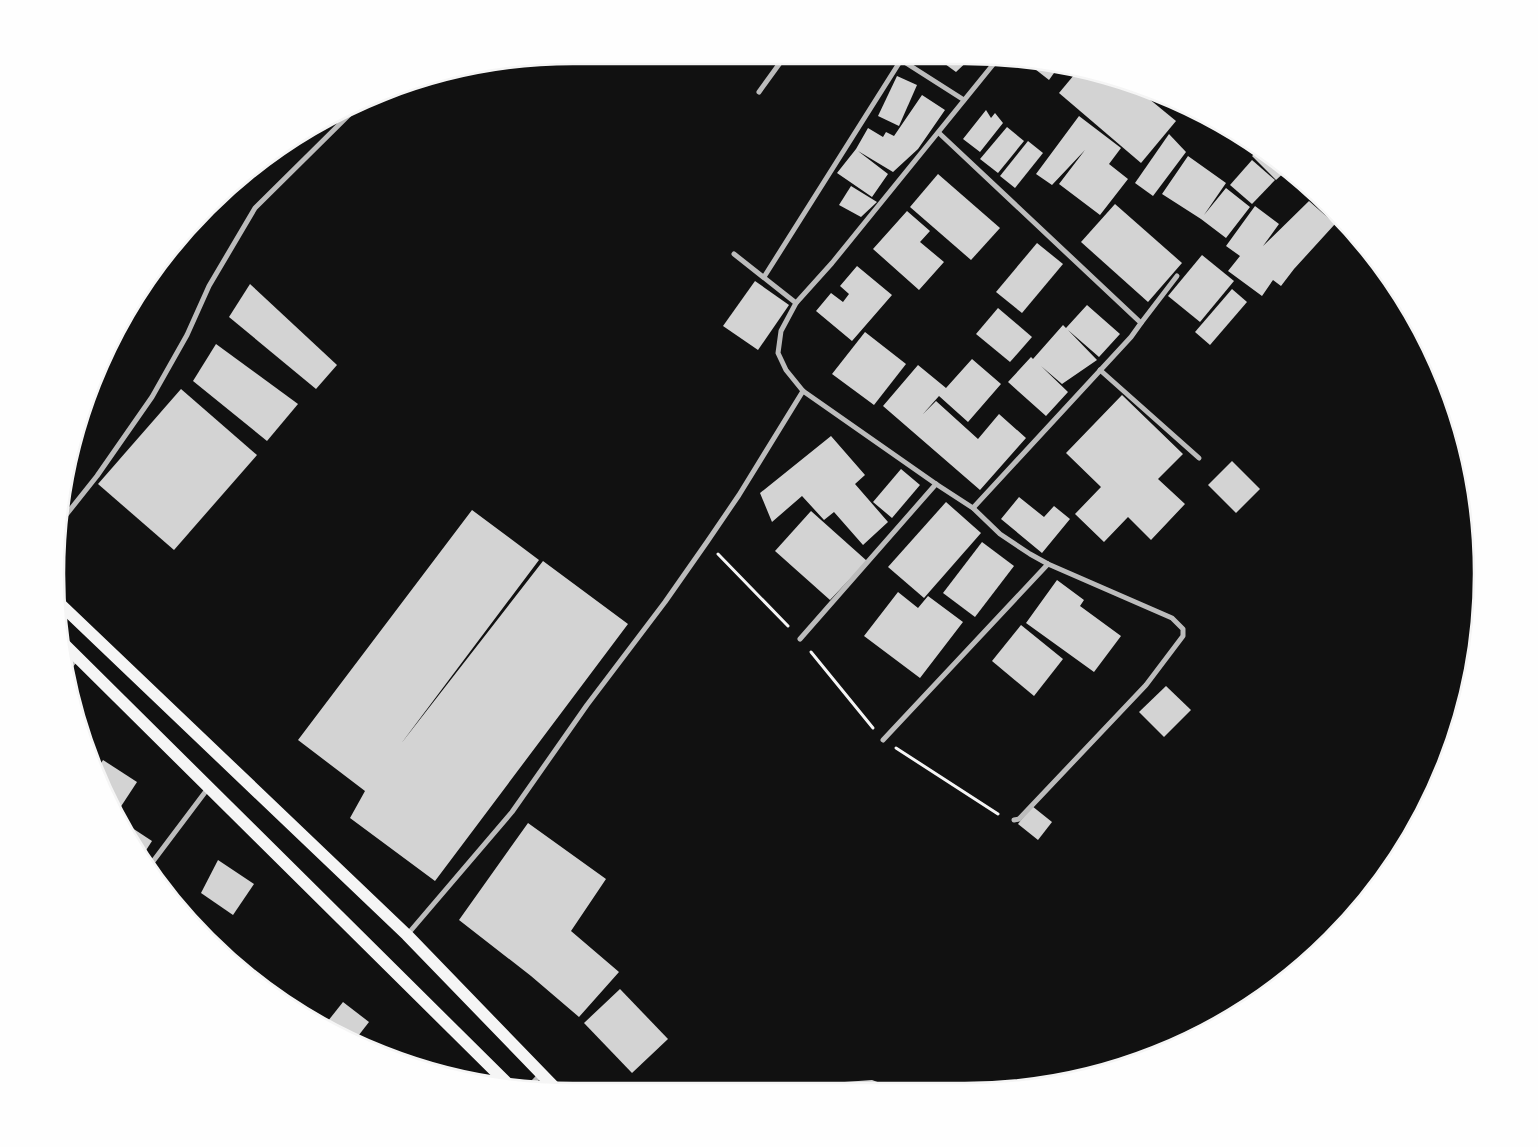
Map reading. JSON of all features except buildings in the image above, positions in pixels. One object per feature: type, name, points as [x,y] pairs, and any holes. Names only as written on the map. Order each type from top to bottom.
[{"type":"main road","points":[[65,609],[407,935],[550,1082]]},
{"type":"main road","points":[[70,650],[502,1078]]},
{"type":"street","points":[[759,92],[779,64]]},
{"type":"street","points":[[764,276],[899,64]]},
{"type":"street","points":[[908,64],[964,100]]},
{"type":"street","points":[[993,65],[832,263],[796,303],[781,332],[778,353],[786,370],[803,391],[973,508],[1000,534],[1048,564],[1172,618],[1183,629],[1183,636],[1146,684],[1019,819],[1014,820]]},
{"type":"street","points":[[67,513],[152,397],[187,335],[208,286],[255,208],[348,116]]},
{"type":"street","points":[[939,133],[1141,323]]},
{"type":"street","points":[[734,254],[796,303]]},
{"type":"street","points":[[973,508],[1100,370],[1141,323],[1177,276]]},
{"type":"street","points":[[1100,370],[1199,458]]},
{"type":"street","points":[[407,935],[512,812],[587,705],[665,602],[739,495],[803,391]]},
{"type":"street","points":[[800,639],[936,484]]},
{"type":"street","points":[[883,740],[1048,564]]},
{"type":"street","points":[[72,664],[78,658]]},
{"type":"street","points":[[153,861],[209,786]]},
{"type":"street","points":[[534,1081],[542,1073]]},
{"type":"path","points":[[707,542],[800,639],[883,740],[1001,816],[1014,820]]}]
